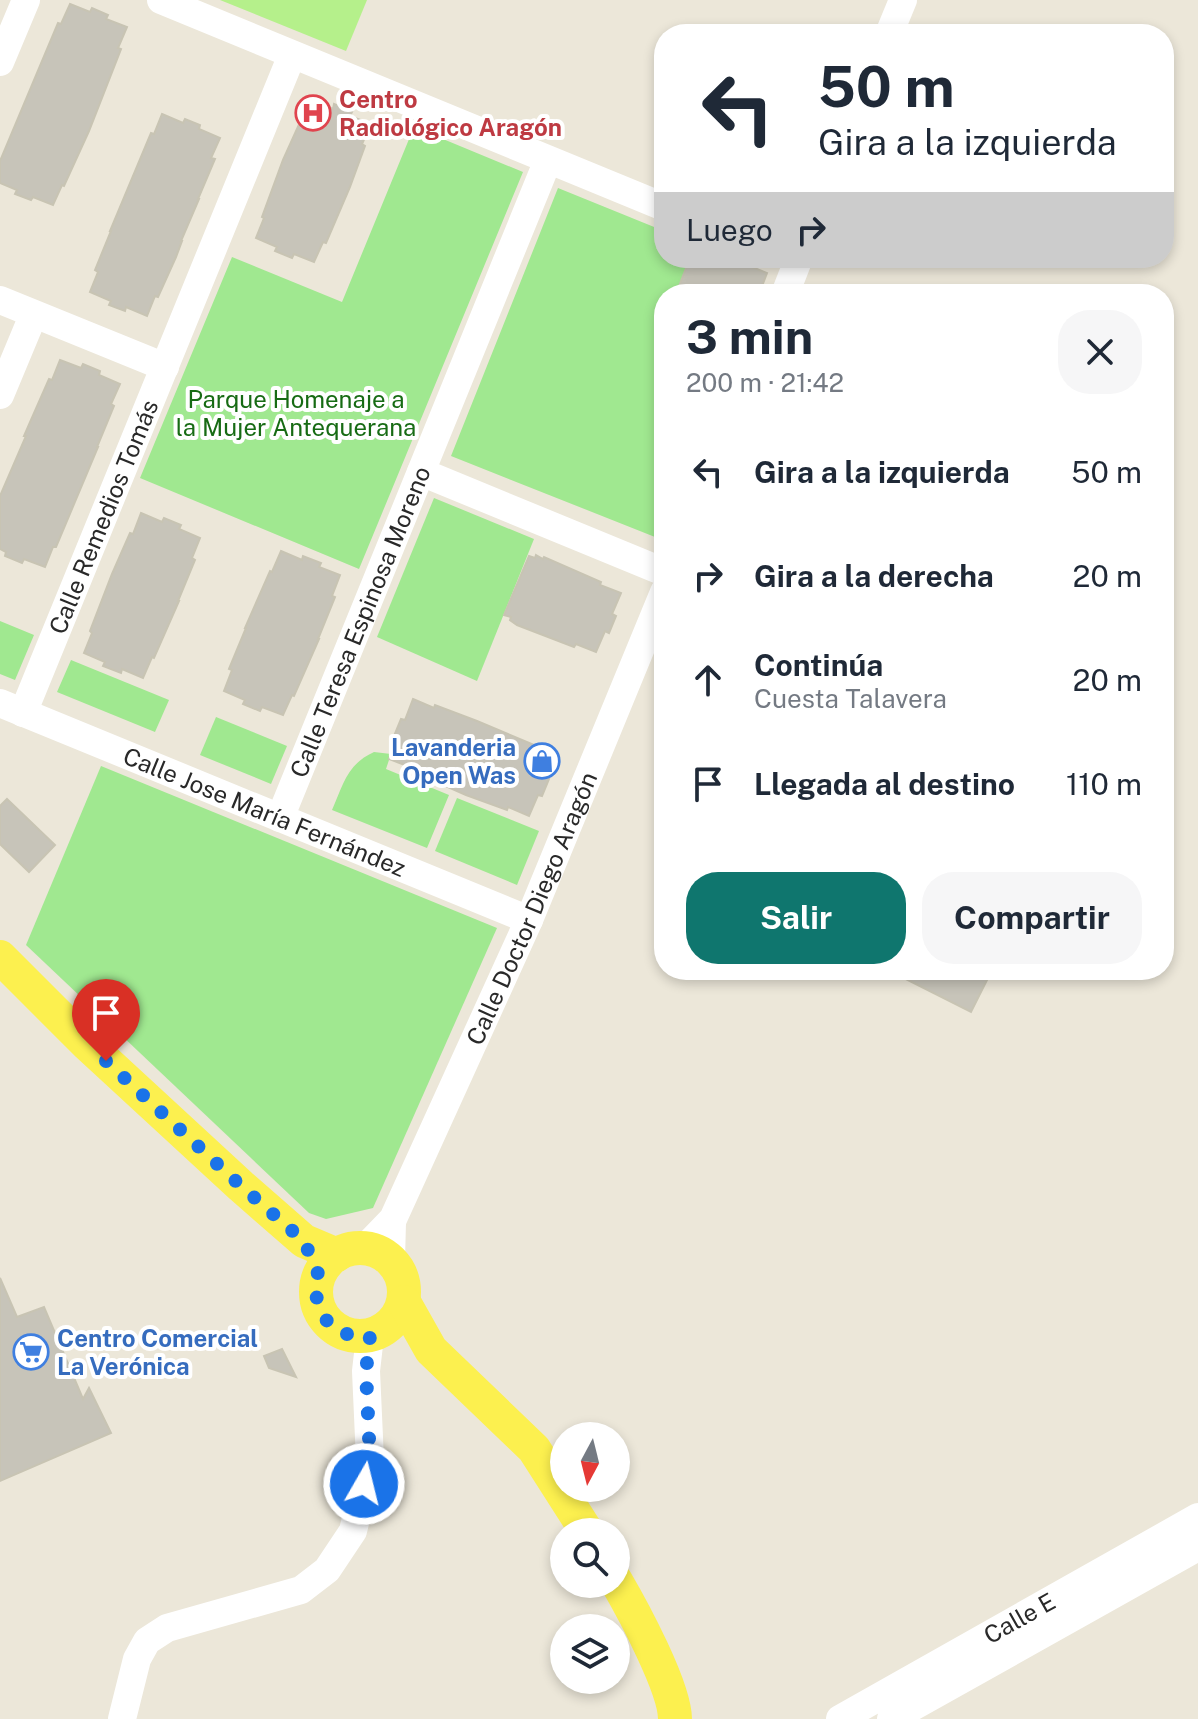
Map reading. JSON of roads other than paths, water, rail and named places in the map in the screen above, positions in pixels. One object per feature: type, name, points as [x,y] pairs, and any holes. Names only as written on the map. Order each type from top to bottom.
[{"type":"main road","points":[[0,957],[97,1053],[304,1241],[353,1260],[400,1272],[404,1302],[399,1314],[390,1325],[374,1334]]},
{"type":"main road","points":[[353,1260],[316,1295],[320,1310],[329,1324],[342,1333],[356,1336],[374,1334],[431,1350]]},
{"type":"main road","points":[[404,1302],[431,1350],[534,1449],[578,1518]]},
{"type":"main road","points":[[625,1598],[678,1715]]},
{"type":"street","points":[[0,62],[26,0]]},
{"type":"street","points":[[161,0],[654,203]]},
{"type":"street","points":[[893,24],[903,0]]},
{"type":"street","name":"Calle Remedios Tomás","points":[[12,708],[165,367],[292,55]]},
{"type":"street","name":"Calle Teresa Espinosa Moreno","points":[[280,818],[548,160]]},
{"type":"street","points":[[0,300],[165,367]]},
{"type":"street","points":[[0,319],[28,326],[0,391]]},
{"type":"street","points":[[421,472],[654,568]]},
{"type":"street","name":"Calle Doctor Diego Aragón","points":[[353,1260],[392,1222],[529,920],[654,616]]},
{"type":"street","name":"Calle Jose María Fernández","points":[[12,708],[529,920]]},
{"type":"street","points":[[122,1719],[137,1659],[147,1641],[167,1628],[301,1590],[327,1570],[353,1531],[370,1460],[366,1371],[374,1334]]},
{"type":"street","name":"Calle E","points":[[840,1719],[1198,1517]]},
{"type":"street","name":"Calle E","points":[[891,1719],[1198,1547]]},
{"type":"place","name":"Centro Radiológico Aragón","points":[[313,113]]},
{"type":"place","name":"Lavanderia Open Was","points":[[542,761]]},
{"type":"place","name":"Centro Comercial La Verónica","points":[[31,1352]]},
{"type":"park label","name":"Parque Homenaje a la Mujer Antequerana","points":[[296,413]]}]
